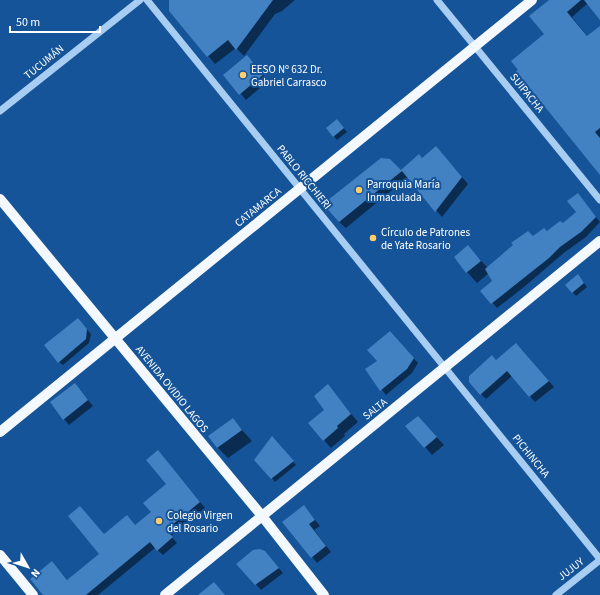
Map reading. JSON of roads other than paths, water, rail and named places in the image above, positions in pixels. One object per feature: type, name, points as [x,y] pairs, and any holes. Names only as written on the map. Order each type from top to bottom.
[{"type":"main road","name":"CATAMARCA","points":[[0,432],[532,0]]},
{"type":"main road","name":"AVENIDA OVIDIO LAGOS","points":[[0,199],[262,516],[324,595]]},
{"type":"main road","name":"SALTA","points":[[165,595],[600,242]]},
{"type":"main road","points":[[0,555],[33,595]]},
{"type":"street","name":"TUCUMÁN","points":[[0,111],[140,0]]},
{"type":"street","name":"PABLO RICCHIERI","points":[[146,0],[445,368]]},
{"type":"street","name":"SUIPACHA","points":[[437,0],[600,200]]},
{"type":"street","name":"PICHINCHA","points":[[445,368],[600,559]]},
{"type":"street","name":"JUJUY","points":[[556,595],[600,559]]},
{"type":"place","name":"EESO Nº 632 Dr. Gabriel Carrasco","points":[[243,75]]},
{"type":"place","name":"Parroquia María Inmaculada","points":[[359,190]]},
{"type":"place","name":"Círculo de Patrones de Yate Rosario","points":[[373,238]]},
{"type":"place","name":"Colegio Virgen del Rosario","points":[[159,521]]}]
